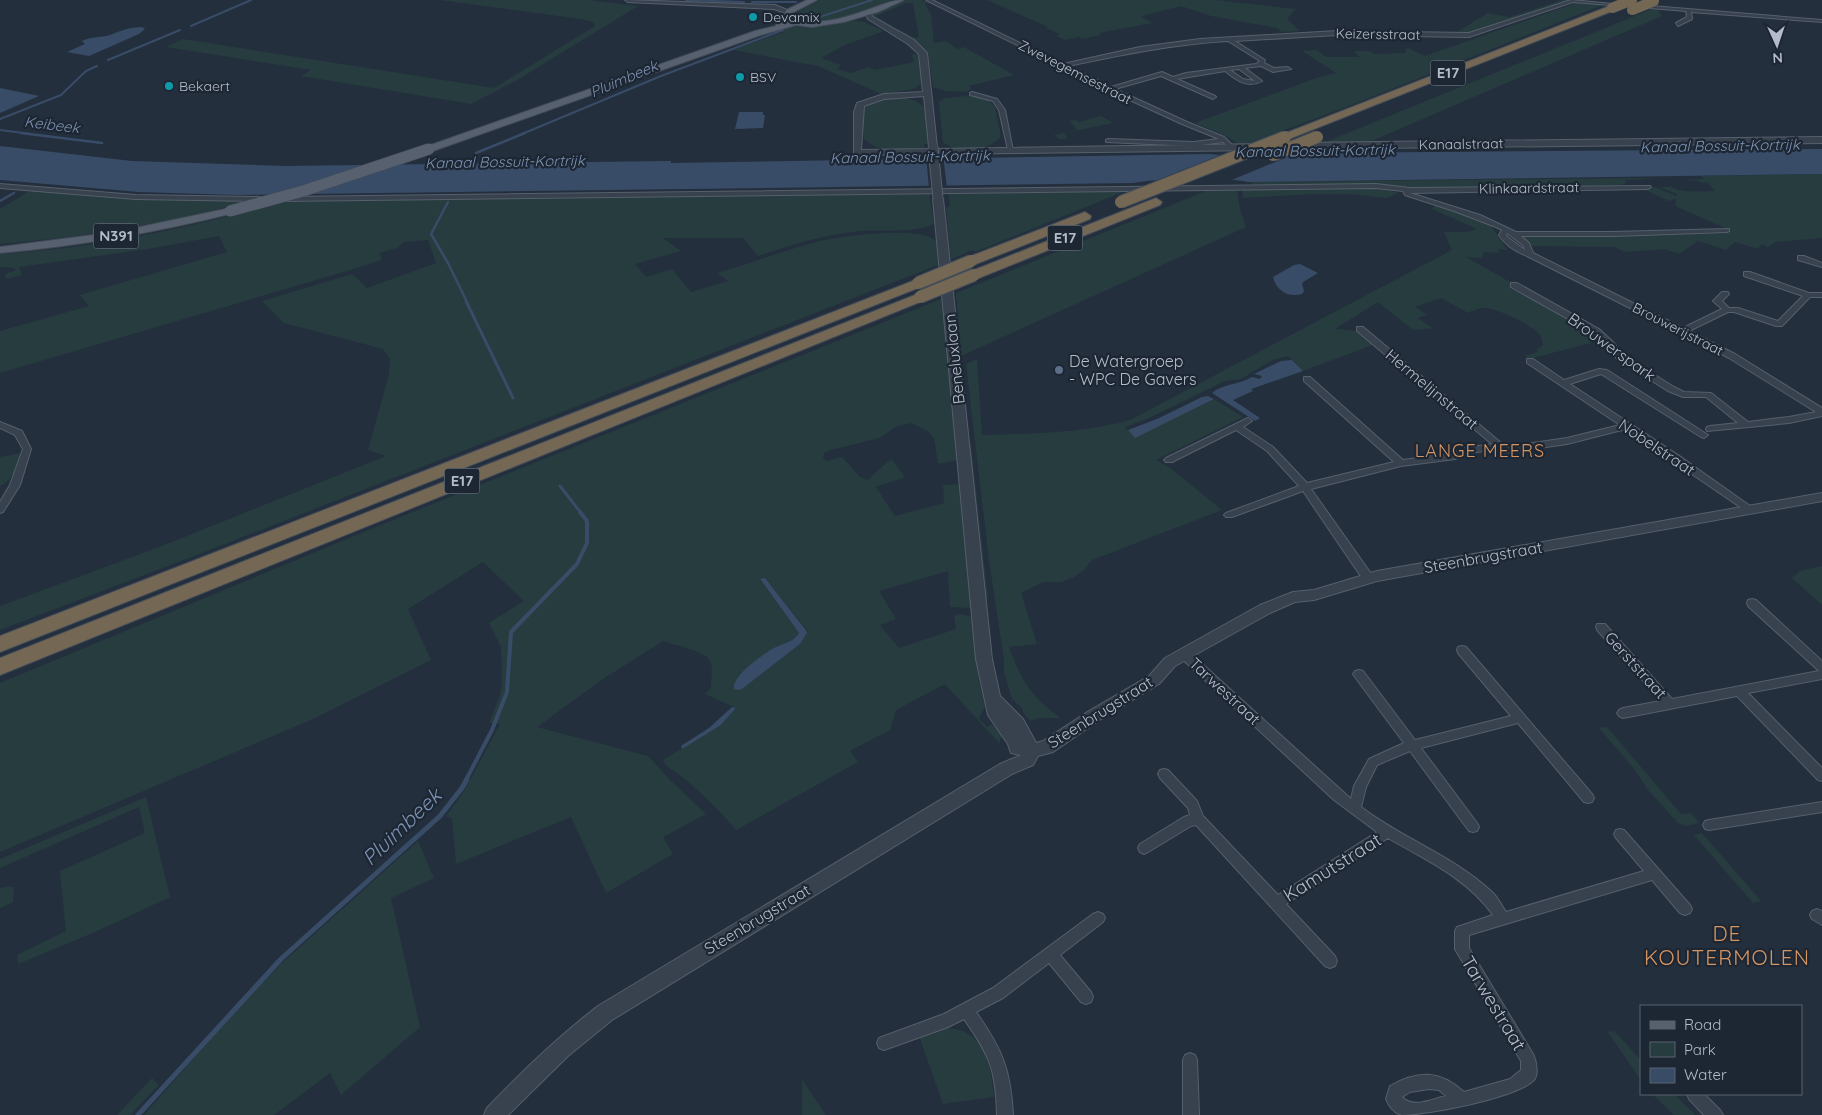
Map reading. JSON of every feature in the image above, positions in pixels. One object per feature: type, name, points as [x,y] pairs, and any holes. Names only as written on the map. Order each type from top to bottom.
[{"type":"highway","name":"E17","points":[[2,666],[973,268],[1121,202],[1612,8],[1655,1]]},
{"type":"highway","name":"E17","points":[[1400,103],[1632,5]]},
{"type":"highway","name":"E17","points":[[973,268],[1156,202],[1322,135]]},
{"type":"highway","name":"E17","points":[[6,642],[919,290]]},
{"type":"main road","name":"N391","points":[[758,33],[812,0]]},
{"type":"main road","name":"N391","points":[[0,250],[70,243],[126,234],[230,211],[303,191],[429,149],[758,33],[796,23],[814,24],[867,13],[900,0]]},
{"type":"main road","name":"N391","points":[[788,16],[796,23]]},
{"type":"street","points":[[628,0],[775,7],[788,16]]},
{"type":"street","name":"Zwevegemsestraat","points":[[928,0],[1064,65],[1138,104],[1224,140],[1231,147]]},
{"type":"street","name":"Keizersstraat","points":[[1064,65],[1140,49],[1229,39],[1337,33],[1469,35],[1573,1],[1822,21]]},
{"type":"street","points":[[718,4],[804,4]]},
{"type":"street","points":[[1678,24],[1690,18],[1688,11]]},
{"type":"street","name":"Beneluxlaan","points":[[867,13],[870,18],[916,46],[923,53],[984,659],[993,699],[1020,727],[1028,740],[1024,750]]},
{"type":"street","name":"Beneluxlaan","points":[[849,17],[865,20],[895,33]]},
{"type":"street","points":[[1229,39],[1263,61],[1260,63]]},
{"type":"street","points":[[1172,79],[1260,63],[1273,70],[1288,69]]},
{"type":"street","points":[[1225,69],[1245,83],[1252,84],[1259,81],[1240,67]]},
{"type":"street","points":[[1149,69],[1213,97]]},
{"type":"street","points":[[1110,89],[1162,74]]},
{"type":"street","name":"Kanaalstraat","points":[[928,94],[890,95],[872,98],[860,105],[858,112],[857,153],[1822,140]]},
{"type":"street","points":[[972,94],[995,100],[1002,110],[1011,150]]},
{"type":"street","points":[[1108,142],[1194,144],[1224,140]]},
{"type":"street","name":"Klinkaardstraat","points":[[0,186],[127,196],[253,200],[1376,186],[1410,190],[1648,187]]},
{"type":"street","name":"Brouwerijstraat","points":[[1410,190],[1406,193],[1488,220],[1516,234],[1529,251]]},
{"type":"street","name":"Brouwerijstraat","points":[[1505,230],[1502,235],[1503,237],[1514,246],[1529,251],[1732,356],[1822,412]]},
{"type":"street","points":[[1516,234],[1623,234],[1727,230]]},
{"type":"street","points":[[1801,258],[1822,265]]},
{"type":"street","points":[[1747,274],[1808,295],[1822,295]]},
{"type":"street","name":"Brouwerspark","points":[[1514,285],[1596,331],[1611,344],[1620,357],[1671,389],[1683,394],[1708,395],[1746,425]]},
{"type":"street","points":[[1725,294],[1717,301],[1726,310]]},
{"type":"street","points":[[1683,331],[1726,310],[1735,310],[1779,324],[1808,295]]},
{"type":"street","name":"Hermelijnstraat","points":[[1360,329],[1504,450]]},
{"type":"street","name":"Nobelstraat","points":[[1530,362],[1675,457],[1707,482],[1732,495],[1752,511]]},
{"type":"street","name":"Nobelstraat","points":[[1563,383],[1599,371],[1604,372],[1707,432],[1746,425]]},
{"type":"street","points":[[1306,379],[1401,463]]},
{"type":"street","points":[[1764,424],[1814,406]]},
{"type":"street","points":[[1746,425],[1764,424],[1822,412]]},
{"type":"street","points":[[1168,460],[1248,421]]},
{"type":"street","points":[[0,425],[19,433],[27,449],[15,485],[0,510]]},
{"type":"street","points":[[1229,515],[1305,487],[1401,463],[1455,456],[1466,451],[1483,448],[1504,450],[1567,441],[1626,426]]},
{"type":"street","points":[[1237,427],[1270,449],[1305,487],[1368,578]]},
{"type":"street","name":"Steenbrugstraat","points":[[494,1115],[531,1076],[577,1033],[605,1012],[1006,769],[1024,750],[1047,747],[1095,715],[1154,680],[1170,662],[1265,609],[1293,597],[1314,595],[1368,578],[1820,499]]},
{"type":"street","points":[[1752,603],[1822,668]]},
{"type":"street","name":"Gerststraat","points":[[1601,627],[1670,704]]},
{"type":"street","points":[[1462,650],[1588,798]]},
{"type":"street","name":"Tarwestraat","points":[[1184,654],[1338,796],[1388,832],[1452,868],[1489,898],[1503,918]]},
{"type":"street","points":[[1358,674],[1473,827]]},
{"type":"street","name":"Gerststraat","points":[[1623,713],[1822,675]]},
{"type":"street","points":[[1740,692],[1822,776]]},
{"type":"street","points":[[1354,808],[1360,786],[1373,762],[1412,745],[1521,718]]},
{"type":"street","name":"Kamutstraat","points":[[1164,774],[1194,805],[1198,819],[1330,961]]},
{"type":"street","points":[[1709,825],[1822,807]]},
{"type":"street","points":[[1144,848],[1188,821],[1198,819]]},
{"type":"street","name":"Kamutstraat","points":[[1276,903],[1388,832]]},
{"type":"street","points":[[1620,834],[1685,909]]},
{"type":"street","name":"Tarwestraat","points":[[1462,1100],[1514,1085],[1529,1074],[1528,1059],[1462,949],[1462,932],[1503,918],[1654,874]]},
{"type":"street","points":[[884,1043],[948,1020],[998,993],[1098,918]]},
{"type":"street","points":[[1050,954],[1086,997]]},
{"type":"street","points":[[967,1011],[992,1046],[1000,1065],[1005,1087],[1005,1115]]},
{"type":"street","points":[[1190,1060],[1191,1115]]},
{"type":"street","points":[[1695,1095],[1715,1115]]},
{"type":"green space","points":[[440,0],[590,0],[638,6],[519,79],[471,104],[301,76],[311,70],[166,47],[183,39],[494,88],[595,26],[593,22],[581,19]]},
{"type":"green space","points":[[820,0],[893,0],[843,18],[817,22],[792,19],[794,14]]},
{"type":"green space","points":[[907,0],[921,0],[928,3],[925,4],[931,15],[934,43],[945,41],[958,49],[964,47],[1014,75],[969,86],[971,88],[968,92],[946,91],[933,87],[928,54],[917,42],[894,30],[898,29],[915,38],[919,37],[913,3],[906,3],[876,16],[894,27],[890,28],[871,17],[873,14]]},
{"type":"green space","points":[[987,0],[1214,0],[1296,9],[1287,19],[1300,31],[1281,32],[1277,28],[1211,16],[1181,6],[1141,16],[1152,23],[1099,33],[1101,35],[1082,39],[1079,37],[1065,40],[1056,36],[1060,34],[1046,28],[1048,27]]},
{"type":"green space","points":[[1562,0],[1568,0],[1477,31],[1459,34],[1457,32],[1488,13],[1509,17]]},
{"type":"green space","points":[[1579,2],[1605,4],[1349,106],[1250,143],[1237,143],[1226,136],[1195,123],[1319,77],[1336,73],[1302,51],[1317,50],[1326,57],[1359,57],[1354,51],[1371,51],[1373,54],[1406,53],[1405,49],[1408,48],[1425,56]]},
{"type":"green space","points":[[1652,9],[1658,10],[1662,16],[1367,143],[1323,143]]},
{"type":"green space","points":[[852,20],[864,22],[884,31],[845,45],[821,58],[841,65],[837,69],[851,73],[869,67],[875,70],[914,62],[912,54],[919,54],[922,83],[914,89],[881,94],[818,66],[733,50],[784,32],[777,30],[791,26],[814,27]]},
{"type":"green space","points":[[967,96],[986,100],[995,107],[1001,136],[989,145],[973,150],[956,148],[943,142],[939,102],[945,98]]},
{"type":"green space","points":[[896,97],[907,98],[924,107],[929,144],[924,144],[925,150],[885,149],[870,144],[864,139],[862,116],[864,107],[874,100]]},
{"type":"green space","points":[[1101,116],[1113,123],[1065,133],[1067,139],[1059,139],[1054,135],[1077,130],[1070,121],[1075,119],[1079,122]]},
{"type":"green space","points":[[1822,174],[1822,238],[1776,242],[1768,247],[1762,244],[1758,249],[1735,242],[1726,250],[1698,241],[1679,254],[1664,249],[1625,252],[1614,247],[1532,246],[1520,233],[1725,228],[1675,206],[1676,199],[1669,201],[1643,189],[1655,187],[1676,196],[1677,194],[1659,187],[1672,187],[1686,191],[1715,191],[1707,182],[1683,180],[1704,179],[1701,176]]},
{"type":"green space","points":[[1657,179],[1625,180],[1626,183],[1621,185],[1413,188],[1375,185],[1253,185],[1252,182]]},
{"type":"green space","points":[[1380,187],[1399,193],[1386,198],[1351,194],[1316,194],[1243,198],[1242,189]]},
{"type":"green space","points":[[1213,188],[1237,189],[1240,210],[1246,227],[961,356],[956,293]]},
{"type":"green space","points":[[31,190],[250,201],[126,228],[0,244],[0,209]]},
{"type":"green space","points":[[1128,190],[975,252],[973,250],[951,259],[946,208],[950,205],[948,192]]},
{"type":"green space","points":[[929,192],[934,224],[916,229],[860,231],[833,235],[758,256],[743,238],[663,238],[681,251],[635,264],[646,277],[672,269],[691,292],[728,281],[717,273],[794,248],[820,241],[880,233],[928,236],[936,241],[938,265],[0,630],[0,606],[162,546],[386,456],[368,450],[389,374],[390,359],[383,349],[284,323],[262,301],[352,274],[367,288],[436,263],[428,240],[404,242],[397,248],[379,253],[382,260],[0,373],[0,331],[89,306],[80,295],[227,252],[219,236],[148,249],[19,267],[22,275],[6,279],[5,274],[16,270],[14,268],[0,267],[0,254],[72,247],[144,235],[180,228],[285,201]]},
{"type":"green space","points":[[1436,205],[1490,224],[1507,250],[1498,249],[1500,253],[1484,252],[1482,258],[1466,257],[1577,320],[1603,340],[1529,359],[1525,356],[1538,352],[1536,350],[1543,345],[1542,339],[1536,331],[1511,316],[1489,308],[1478,309],[1468,313],[1441,298],[1415,307],[1427,315],[1417,318],[1433,328],[1413,330],[1378,302],[1335,329],[1356,331],[1373,345],[1303,371],[1288,356],[1273,360],[1241,379],[1225,381],[1149,418],[1125,427],[1135,437],[1214,399],[1243,417],[1156,460],[1169,467],[1222,510],[1092,560],[1083,571],[1074,577],[1061,582],[1043,582],[1021,593],[1037,644],[1009,647],[1023,679],[1042,703],[1061,718],[1038,718],[1030,721],[1022,708],[1012,699],[1004,672],[966,364],[977,359],[982,435],[1075,430],[1130,420],[1452,250],[1444,232],[1466,232],[1477,229],[1432,209]]},
{"type":"green space","points":[[941,299],[958,460],[938,464],[934,438],[928,431],[911,423],[898,426],[879,438],[831,450],[824,453],[823,458],[826,461],[842,457],[860,477],[868,480],[887,462],[892,460],[905,477],[876,487],[895,516],[944,503],[943,485],[959,484],[971,608],[950,607],[948,571],[879,591],[896,619],[880,625],[899,648],[956,629],[954,616],[958,614],[970,616],[979,681],[985,707],[979,718],[987,727],[997,722],[1003,735],[1000,739],[1000,744],[945,684],[896,710],[890,730],[850,751],[858,762],[736,830],[717,808],[680,775],[668,767],[663,760],[721,725],[736,708],[705,694],[711,688],[712,669],[711,662],[706,656],[663,641],[603,679],[537,727],[648,756],[706,814],[663,837],[673,854],[606,893],[571,817],[456,864],[452,819],[446,816],[463,793],[500,724],[489,723],[500,695],[502,683],[501,647],[489,623],[524,601],[483,562],[408,609],[431,660],[313,719],[0,852],[0,683],[383,524]],"holes":[[[765,578],[807,633],[800,644],[742,689],[753,663],[792,640],[799,633],[760,580]]]},
{"type":"green space","points":[[967,445],[971,445],[988,599],[983,598]]},
{"type":"green space","points":[[21,453],[12,476],[0,486],[0,457]]},
{"type":"green space","points":[[1822,566],[1822,605],[1792,578],[1800,571]]},
{"type":"green space","points":[[1607,727],[1681,814],[1691,813],[1699,823],[1687,826],[1678,823],[1648,790],[1635,770],[1599,728]]},
{"type":"green space","points":[[146,797],[170,897],[95,932],[18,964],[17,955],[66,931],[60,871],[145,833],[139,807],[0,868],[0,859]]},
{"type":"green space","points":[[1702,833],[1761,901],[1753,903],[1694,835]]},
{"type":"green space","points":[[418,841],[434,878],[391,898],[420,1027],[341,1095],[330,1073],[274,1115],[144,1115],[235,1011],[281,964]]},
{"type":"green space","points":[[3,887],[14,887],[13,902],[0,908],[0,889]]},
{"type":"green space","points":[[944,1028],[958,1029],[977,1041],[983,1050],[991,1073],[994,1097],[943,1104],[919,1036]]},
{"type":"green space","points":[[1607,1031],[1615,1032],[1640,1059],[1640,1079]]},
{"type":"green space","points":[[152,1078],[159,1085],[130,1115],[117,1115]]},
{"type":"green space","points":[[802,1079],[826,1115],[802,1115]]},
{"type":"green space","points":[[1653,1095],[1675,1095],[1695,1115],[1674,1115]]},
{"type":"water","points":[[142,27],[145,29],[139,34],[89,56],[67,52],[85,44],[82,41],[86,39],[110,35],[129,28]]},
{"type":"water","points":[[0,88],[39,96],[0,113]]},
{"type":"water","points":[[739,112],[763,112],[763,115],[765,115],[763,128],[735,129]]},
{"type":"water","points":[[0,146],[132,161],[287,166],[671,161],[671,163],[1210,154],[1260,158],[1286,157],[1310,153],[1822,149],[1822,174],[1248,182],[1190,178],[1133,183],[237,195],[139,192],[0,180]]},
{"type":"water","points":[[1300,264],[1318,273],[1303,282],[1304,291],[1302,294],[1292,295],[1280,290],[1273,277],[1294,265]]},
{"type":"water","points":[[1292,360],[1303,371],[1251,389],[1253,391],[1233,400],[1260,418],[1255,421],[1212,393],[1221,387],[1252,377],[1260,379],[1262,376],[1254,374],[1281,361]]},
{"type":"water","points":[[1208,396],[1214,399],[1135,438],[1128,430],[1157,419],[1202,397]]},
{"type":"water","points":[[765,578],[807,633],[800,644],[742,689],[737,690],[734,689],[735,684],[742,672],[761,656],[794,639],[799,633],[760,579]]},
{"type":"water","points":[[732,707],[736,708],[721,725],[682,749],[681,746],[709,728]]},
{"type":"pier","points":[[1225,153],[1297,153],[1227,182],[1147,184]]},
{"type":"pier","points":[[943,155],[947,188],[929,188],[926,156]]},
{"type":"waterway","name":"Keibeek","points":[[191,26],[251,0]]},
{"type":"waterway","points":[[686,0],[744,2]]},
{"type":"waterway","name":"Pluimbeek","points":[[807,21],[872,0]]},
{"type":"waterway","points":[[752,2],[796,2]]},
{"type":"waterway","name":"Keibeek","points":[[108,60],[180,30]]},
{"type":"waterway","name":"Pluimbeek","points":[[522,134],[661,76],[783,30]]},
{"type":"waterway","name":"Keibeek","points":[[0,119],[61,95],[86,71],[97,66]]},
{"type":"waterway","name":"Keibeek","points":[[0,130],[31,134]]},
{"type":"waterway","name":"Keibeek","points":[[21,133],[102,143]]},
{"type":"waterway","name":"Pluimbeek","points":[[476,153],[525,133]]},
{"type":"waterway","name":"Keibeek","points":[[0,201],[14,193]]},
{"type":"waterway","name":"Pluimbeek","points":[[448,202],[431,234],[467,302]]},
{"type":"waterway","name":"Pluimbeek","points":[[466,301],[513,398]]},
{"type":"waterway","name":"Pluimbeek","points":[[560,486],[581,513]]},
{"type":"waterway","name":"Pluimbeek","points":[[466,780],[492,730],[507,692],[511,632],[577,564],[587,543],[587,521],[580,512]]},
{"type":"waterway","name":"Pluimbeek","points":[[138,1115],[281,959],[440,816],[467,779]]},
{"type":"place","name":"Devamix","points":[[753,17]]},
{"type":"place","name":"BSV","points":[[740,77]]},
{"type":"place","name":"Bekaert","points":[[169,86]]},
{"type":"place","name":"De Watergroep - WPC De Gavers","points":[[1059,370]]},
{"type":"district","name":"LANGE MEERS","points":[[1480,451]]},
{"type":"district","name":"DE KOUTERMOLEN","points":[[1727,946]]},
{"type":"water label","name":"Kanaal Bossuit-Kortrijk","points":[[1720,146]]},
{"type":"water label","name":"Kanaal Bossuit-Kortrijk","points":[[1315,151]]},
{"type":"water label","name":"Kanaal Bossuit-Kortrijk","points":[[910,157]]},
{"type":"water label","name":"Kanaal Bossuit-Kortrijk","points":[[505,162]]}]
